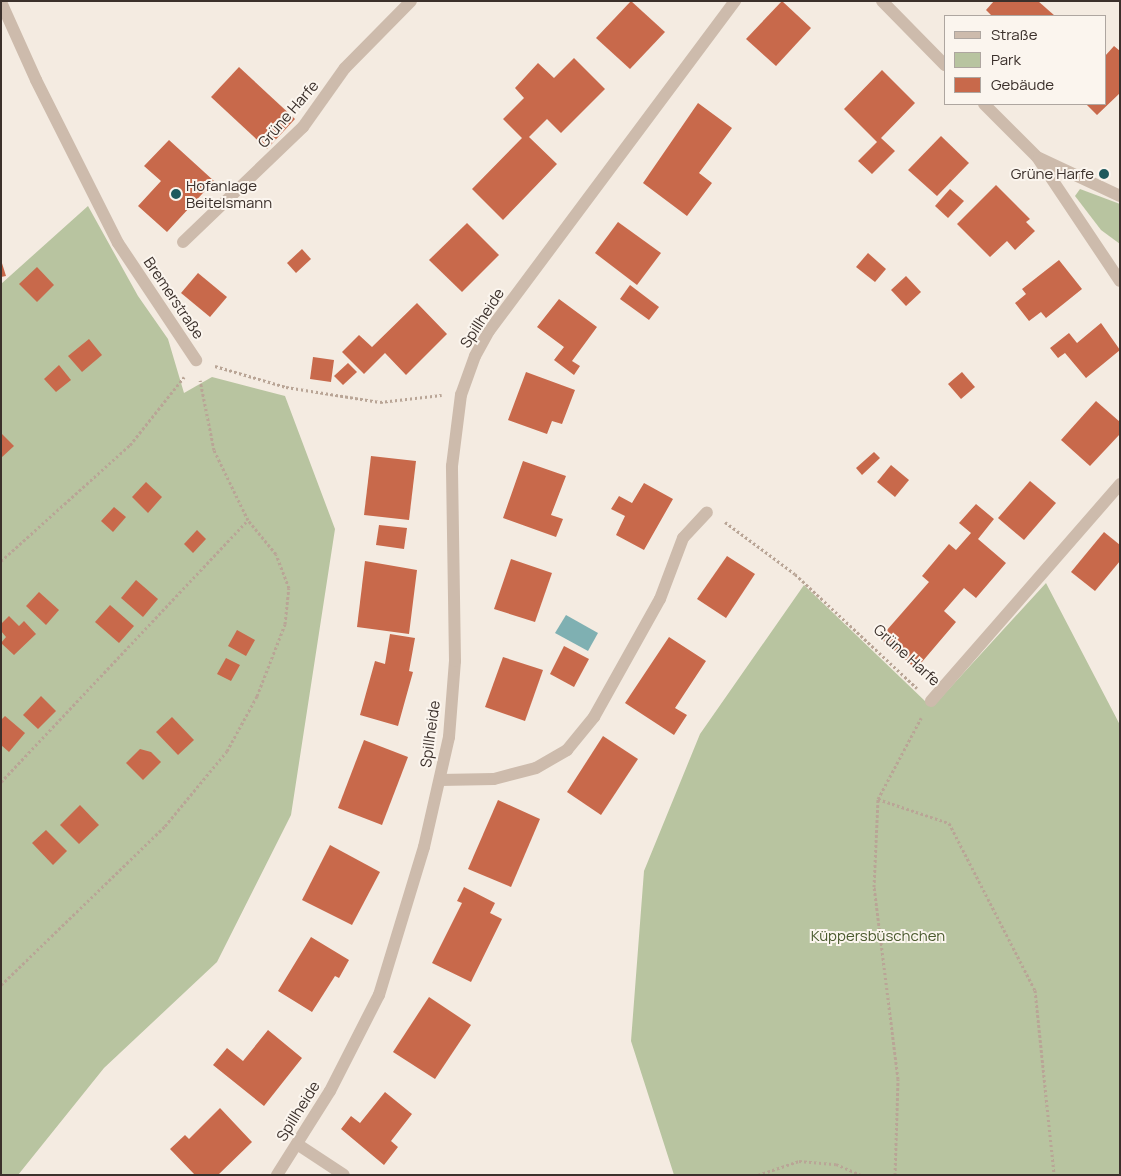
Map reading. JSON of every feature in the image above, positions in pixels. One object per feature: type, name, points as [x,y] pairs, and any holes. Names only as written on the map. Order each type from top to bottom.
[{"type":"street","name":"Grüne Harfe","points":[[183,242],[303,127],[346,68],[411,1]]},
{"type":"street","name":"Spillheide","points":[[277,1175],[330,1091],[379,995],[424,847],[449,737],[455,661],[450,508],[462,395],[475,356],[489,331],[735,1]]},
{"type":"street","points":[[882,1],[944,63]]},
{"type":"street","name":"Bremerstraße","points":[[1,2],[36,80],[118,243],[196,360]]},
{"type":"street","points":[[985,105],[1037,157],[1118,273]]},
{"type":"street","points":[[1037,157],[1120,196]]},
{"type":"street","name":"Grüne Harfe","points":[[930,701],[1120,484]]},
{"type":"street","name":"Spillheide","points":[[440,780],[494,779],[536,768],[567,750],[594,717],[656,608],[683,538],[707,512]]},
{"type":"street","points":[[297,1144],[344,1175]]},
{"type":"path","points":[[1,985],[165,826],[226,751],[257,696],[285,624],[289,588],[276,554],[248,520],[214,450],[196,360],[286,387],[380,402],[435,394],[462,395]]},
{"type":"path","name":"Bremerstraße","points":[[1,561],[130,445],[196,360]]},
{"type":"path","name":"Grüne Harfe","points":[[707,512],[741,532],[795,574],[930,701]]},
{"type":"path","points":[[1,782],[248,520]]},
{"type":"path","points":[[895,1175],[898,1080],[874,887],[878,799],[930,701]]},
{"type":"path","points":[[878,799],[949,823],[1035,990],[1054,1175]]},
{"type":"path","points":[[758,1175],[799,1161],[836,1164],[861,1175]]},
{"type":"green space","points":[[1080,189],[1120,204],[1120,244],[1101,230],[1075,196]]},
{"type":"green space","points":[[88,206],[138,296],[168,339],[184,393],[212,377],[285,396],[335,529],[291,815],[217,962],[104,1068],[18,1175],[1,1175],[1,284]]},
{"type":"green space","name":"Küppersbüschchen","points":[[1046,583],[1120,725],[1120,1175],[674,1175],[631,1041],[644,871],[700,734],[804,585],[926,702],[937,702]]},
{"type":"water","points":[[566,615],[598,633],[588,651],[555,633]]},
{"type":"building","points":[[631,1],[665,32],[630,69],[596,38]]},
{"type":"building","points":[[782,1],[811,28],[776,66],[746,39]]},
{"type":"building","points":[[994,1],[1038,1],[1054,15],[991,15],[986,10]]},
{"type":"building","points":[[1114,46],[1120,51],[1120,93],[1097,115],[1087,105],[1106,105],[1106,55]]},
{"type":"building","points":[[574,58],[605,89],[561,133],[547,119],[529,137],[557,164],[503,220],[472,189],[522,138],[503,119],[524,98],[515,88],[538,63],[554,78]]},
{"type":"building","name":"Hofanlage Beitelsmann","points":[[239,67],[295,119],[267,149],[211,97]]},
{"type":"building","points":[[882,70],[915,103],[881,138],[895,151],[872,174],[858,161],[877,142],[844,109]]},
{"type":"building","points":[[698,103],[732,128],[699,173],[712,183],[687,216],[643,183]]},
{"type":"building","points":[[941,136],[969,163],[937,196],[908,170]]},
{"type":"building","name":"Hofanlage Beitelsmann","points":[[169,140],[214,181],[167,232],[138,206],[161,181],[144,166]]},
{"type":"building","points":[[996,185],[1030,219],[1026,222],[1035,231],[1015,250],[1007,241],[990,257],[957,224]]},
{"type":"building","points":[[950,189],[964,201],[948,218],[935,206]]},
{"type":"building","points":[[618,222],[661,253],[637,285],[595,253]]},
{"type":"building","points":[[467,223],[499,255],[462,292],[429,260]]},
{"type":"building","points":[[302,249],[311,259],[296,273],[287,263]]},
{"type":"building","points":[[868,253],[886,269],[875,282],[856,267]]},
{"type":"building","points":[[1,260],[6,276],[1,277]]},
{"type":"building","points":[[1059,260],[1082,289],[1046,318],[1041,312],[1029,321],[1015,303],[1026,294],[1022,289]]},
{"type":"building","points":[[37,267],[54,285],[37,302],[19,284]]},
{"type":"building","points":[[198,273],[227,297],[210,317],[181,293]]},
{"type":"building","points":[[906,276],[921,292],[906,306],[891,290]]},
{"type":"building","points":[[630,285],[659,307],[649,320],[620,299]]},
{"type":"building","points":[[559,299],[597,327],[572,361],[580,366],[574,375],[554,360],[564,347],[537,327]]},
{"type":"building","points":[[417,303],[447,334],[406,375],[385,353],[364,374],[342,352],[359,335],[372,347]]},
{"type":"building","points":[[1101,323],[1120,350],[1086,378],[1065,353],[1058,358],[1050,348],[1069,333],[1077,343]]},
{"type":"building","points":[[89,339],[102,355],[82,372],[68,356]]},
{"type":"building","points":[[313,357],[334,360],[331,382],[310,379]]},
{"type":"building","points":[[348,363],[357,372],[343,385],[334,376]]},
{"type":"building","points":[[59,365],[71,380],[56,392],[44,379]]},
{"type":"building","points":[[526,372],[575,390],[562,424],[552,421],[547,434],[508,420]]},
{"type":"building","points":[[962,372],[975,387],[961,399],[948,384]]},
{"type":"building","points":[[1096,401],[1120,422],[1120,434],[1090,466],[1061,440]]},
{"type":"building","points":[[1,433],[14,446],[1,458]]},
{"type":"building","points":[[874,452],[880,458],[862,475],[856,468]]},
{"type":"building","points":[[371,456],[416,461],[409,520],[364,515]]},
{"type":"building","points":[[523,461],[566,476],[551,515],[563,519],[556,537],[503,518]]},
{"type":"building","points":[[891,465],[909,480],[895,497],[877,482]]},
{"type":"building","points":[[1030,481],[1056,503],[1024,540],[998,518]]},
{"type":"building","points":[[146,482],[162,497],[148,513],[132,497]]},
{"type":"building","points":[[644,483],[673,499],[644,550],[616,535],[625,516],[611,509],[619,496],[632,503]]},
{"type":"building","points":[[976,504],[994,519],[978,539],[1006,563],[976,598],[964,588],[944,611],[956,622],[916,669],[880,638],[929,582],[922,576],[949,544],[956,550],[971,533],[959,523]]},
{"type":"building","points":[[114,507],[126,517],[113,532],[101,521]]},
{"type":"building","points":[[379,525],[407,528],[404,549],[376,545]]},
{"type":"building","points":[[197,530],[206,539],[193,553],[184,544]]},
{"type":"building","points":[[1104,532],[1120,545],[1120,561],[1095,591],[1071,572]]},
{"type":"building","points":[[727,556],[755,574],[726,618],[697,599]]},
{"type":"building","points":[[511,559],[552,573],[535,622],[494,609]]},
{"type":"building","points":[[365,561],[417,570],[409,634],[357,627]]},
{"type":"building","points":[[136,580],[158,599],[143,617],[121,598]]},
{"type":"building","points":[[39,592],[59,610],[46,625],[26,606]]},
{"type":"building","points":[[110,605],[134,626],[119,643],[95,622]]},
{"type":"building","points":[[9,616],[19,626],[24,621],[36,634],[14,655],[1,643],[6,637],[1,631],[1,624]]},
{"type":"building","points":[[237,630],[255,640],[246,656],[228,646]]},
{"type":"building","points":[[390,634],[415,638],[409,671],[413,672],[398,726],[360,715],[375,661],[385,664]]},
{"type":"building","points":[[669,637],[706,661],[675,708],[687,715],[674,735],[625,703]]},
{"type":"building","points":[[564,646],[589,659],[574,687],[550,674]]},
{"type":"building","points":[[503,657],[543,670],[525,721],[485,707]]},
{"type":"building","points":[[226,658],[240,665],[231,681],[217,674]]},
{"type":"building","points":[[41,696],[56,711],[38,729],[23,715]]},
{"type":"building","points":[[5,716],[25,733],[9,752],[1,745],[1,720]]},
{"type":"building","points":[[172,717],[194,740],[178,755],[156,732]]},
{"type":"building","points":[[603,736],[638,759],[601,815],[567,792]]},
{"type":"building","points":[[364,740],[408,757],[382,825],[338,808]]},
{"type":"building","points":[[140,749],[151,752],[161,762],[143,780],[126,763]]},
{"type":"building","points":[[498,800],[540,819],[511,887],[468,869]]},
{"type":"building","points":[[80,805],[99,825],[79,844],[60,825]]},
{"type":"building","points":[[46,830],[67,851],[53,865],[32,843]]},
{"type":"building","points":[[330,845],[380,872],[352,925],[302,900]]},
{"type":"building","points":[[464,887],[495,903],[490,913],[502,919],[471,982],[432,963],[462,903],[457,901]]},
{"type":"building","points":[[311,937],[349,960],[339,978],[335,976],[312,1012],[278,991]]},
{"type":"building","points":[[429,997],[471,1025],[435,1079],[393,1052]]},
{"type":"building","points":[[268,1030],[302,1058],[264,1106],[213,1065],[227,1048],[243,1061]]},
{"type":"building","points":[[385,1092],[412,1114],[391,1141],[398,1147],[384,1165],[341,1129],[351,1116],[360,1123]]},
{"type":"building","points":[[220,1108],[252,1142],[218,1175],[195,1175],[170,1149],[185,1135],[189,1139]]},
{"type":"place","name":"Grüne Harfe","points":[[1104,174]]},
{"type":"place","name":"Hofanlage Beitelsmann","points":[[176,194]]}]
